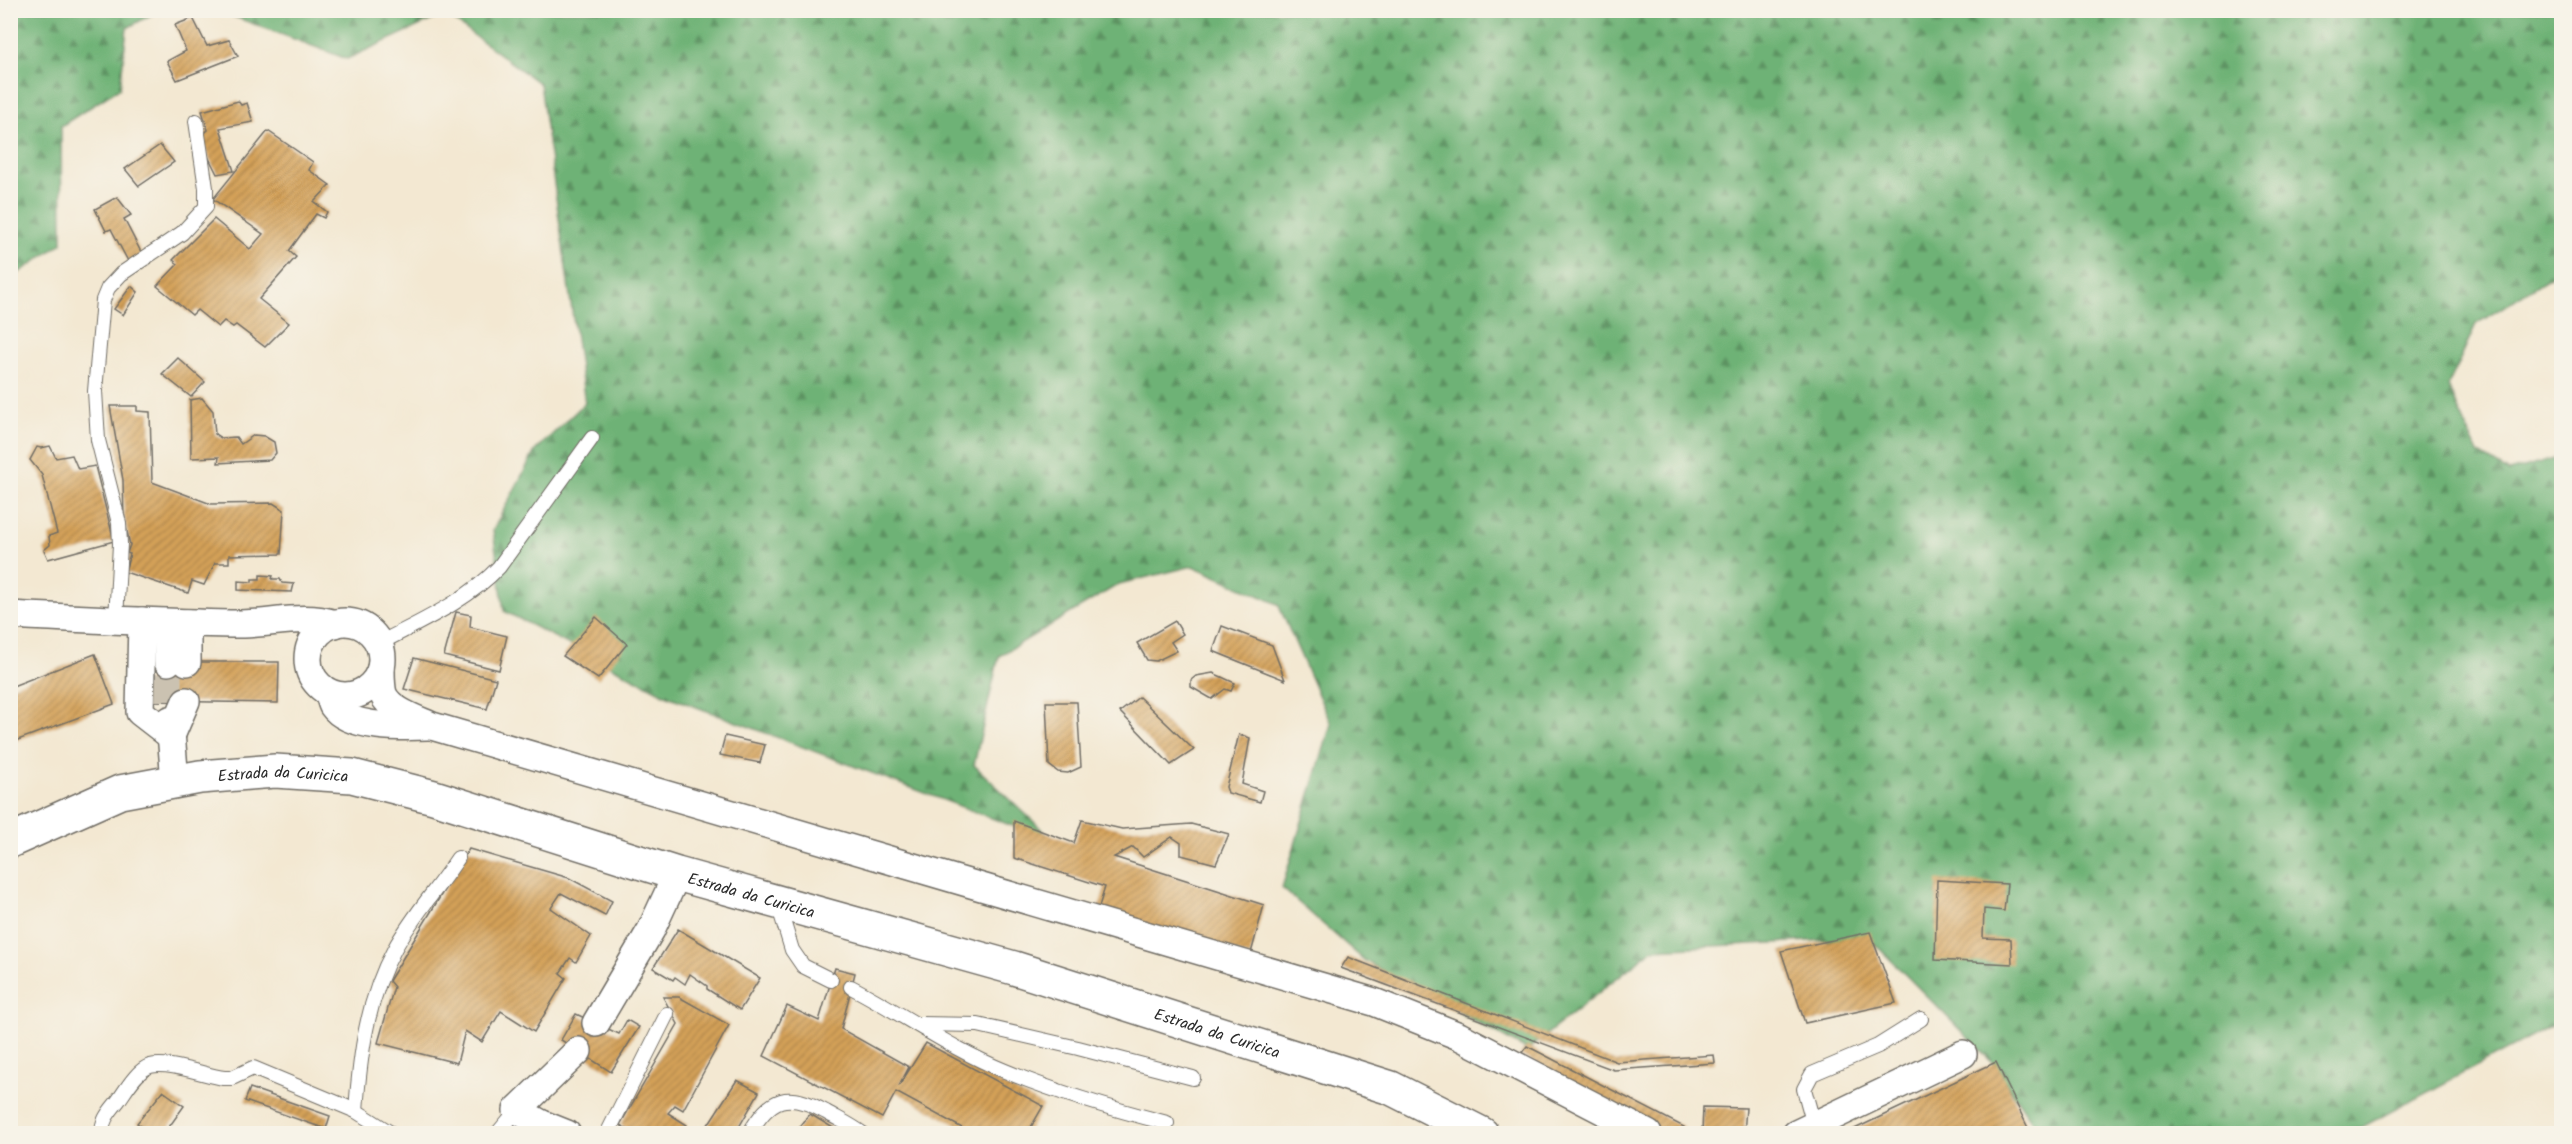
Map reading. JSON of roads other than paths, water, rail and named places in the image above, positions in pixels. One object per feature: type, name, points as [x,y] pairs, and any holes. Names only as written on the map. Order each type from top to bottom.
[{"type":"street","points":[[10,615],[178,623],[257,624],[301,620],[326,621],[335,624]]},
{"type":"street","points":[[129,621],[140,712],[171,736]]},
{"type":"street","points":[[380,656],[375,681],[366,690],[355,695],[341,696],[329,693],[319,686],[311,675],[308,662],[309,650],[314,638],[324,629],[348,622],[361,626],[371,633],[380,656],[383,692],[387,701],[403,712],[432,726],[1374,1002],[1459,1035],[1648,1134]]},
{"type":"street","points":[[178,623],[178,662]]},
{"type":"street","points":[[257,624],[296,644],[308,662]]},
{"type":"street","points":[[329,693],[332,705],[340,713],[369,724],[396,728],[432,726]]},
{"type":"street","points":[[175,782],[171,736],[177,701]]},
{"type":"street","name":"Estrada da Curicica","points":[[10,842],[120,792],[200,777],[275,771],[352,776],[434,797],[677,874],[1014,968],[1391,1088],[1482,1134]]},
{"type":"street","points":[[596,1023],[651,930],[677,874]]},
{"type":"street","points":[[567,1134],[540,1129],[517,1110],[578,1051]]},
{"type":"street","points":[[1805,1129],[1963,1053]]},
{"type":"lane","points":[[129,621],[118,523],[98,440],[95,391],[100,314],[102,300],[108,288],[121,274],[182,233],[206,207],[206,188],[196,121]]},
{"type":"lane","points":[[380,656],[482,585],[499,567],[592,438]]},
{"type":"lane","points":[[356,1111],[360,1051],[381,975],[396,946],[458,858]]},
{"type":"lane","points":[[777,902],[792,950],[803,966],[831,980]]},
{"type":"lane","points":[[851,987],[960,1050],[1004,1071],[1112,1109],[1167,1123]]},
{"type":"lane","points":[[607,1134],[667,1014]]},
{"type":"lane","points":[[1805,1129],[1804,1089],[1812,1074],[1878,1046],[1921,1019]]},
{"type":"lane","points":[[918,1024],[978,1025],[1193,1078]]},
{"type":"lane","points":[[103,1134],[102,1130],[107,1116],[138,1075],[149,1066],[165,1065],[224,1078],[232,1078],[253,1068],[356,1111],[392,1134]]},
{"type":"lane","points":[[749,1134],[771,1104],[782,1099],[794,1098],[808,1102],[863,1134]]},
{"type":"lane","points":[[497,1134],[517,1110]]},
{"type":"tunnel","points":[[168,662],[168,701]]}]
